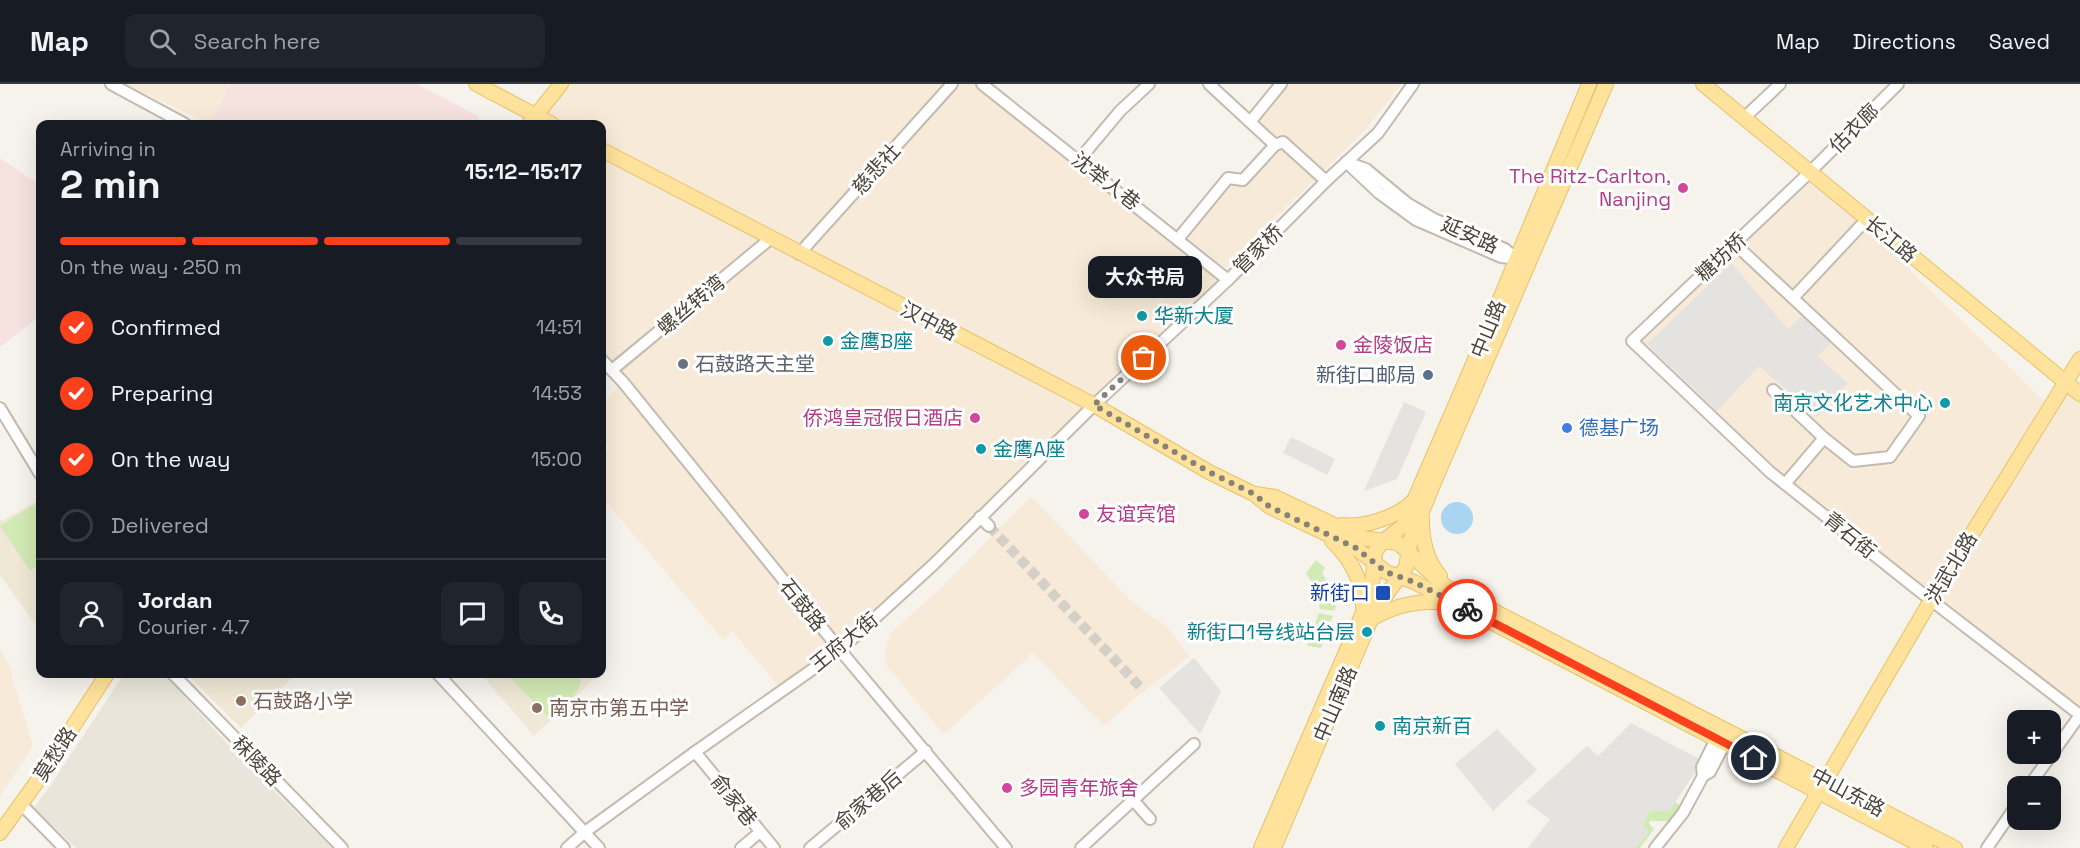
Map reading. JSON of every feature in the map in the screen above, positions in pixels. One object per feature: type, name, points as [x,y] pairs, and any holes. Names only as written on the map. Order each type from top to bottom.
[{"type":"main road","points":[[476,84],[533,120],[561,84]]},
{"type":"main road","name":"中山路","points":[[1405,566],[1420,502],[1471,369],[1588,84]]},
{"type":"main road","name":"中山路","points":[[1375,564],[1376,552],[1383,541],[1403,525],[1420,502],[1605,84]]},
{"type":"main road","name":"长江路","points":[[1703,84],[2080,394]]},
{"type":"main road","name":"汉中路","points":[[606,152],[1094,405],[1209,472],[1254,494],[1275,497],[1356,548],[1375,564]]},
{"type":"main road","name":"洪武北路","points":[[1786,848],[1931,600],[2080,359]]},
{"type":"main road","points":[[1326,528],[1364,525],[1410,504],[1420,502],[1425,548],[1436,571],[1458,598]]},
{"type":"main road","points":[[1326,528],[1349,560],[1362,594],[1367,617],[1412,603],[1458,598]]},
{"type":"main road","name":"汉中路","points":[[1326,528],[1362,538],[1398,543]]},
{"type":"main road","name":"中山东路","points":[[1398,543],[1405,566],[1414,582],[1458,598],[1822,786],[1926,848]]},
{"type":"main road","name":"中山东路","points":[[1375,564],[1386,572],[1405,566],[1435,579],[1458,598],[1721,741],[1955,848]]},
{"type":"main road","name":"中山南路","points":[[1274,848],[1367,617],[1367,603],[1375,564]]},
{"type":"main road","name":"中山南路","points":[[1261,848],[1367,617],[1405,566]]},
{"type":"main road","name":"莫愁路","points":[[0,833],[104,678]]},
{"type":"street","points":[[111,84],[178,120]]},
{"type":"street","name":"慈悲社","points":[[799,254],[952,84]]},
{"type":"street","name":"沈举人巷","points":[[982,84],[1228,280]]},
{"type":"street","points":[[1078,160],[1120,111],[1149,84]]},
{"type":"street","points":[[1209,84],[1275,145]]},
{"type":"street","points":[[1250,122],[1281,84]]},
{"type":"street","name":"管家桥","points":[[1094,405],[1228,280],[1326,181],[1378,133],[1413,84]]},
{"type":"street","points":[[1744,118],[1780,84]]},
{"type":"street","name":"估衣廊","points":[[1810,172],[1898,84]]},
{"type":"street","points":[[1179,239],[1228,178],[1243,180],[1275,145],[1283,142],[1326,181]]},
{"type":"street","name":"延安路","points":[[1346,162],[1366,169],[1422,212],[1505,249],[1517,259]]},
{"type":"street","name":"糖坊桥","points":[[1632,341],[1810,172]]},
{"type":"street","points":[[1793,298],[1868,219]]},
{"type":"street","name":"螺丝转湾","points":[[612,370],[770,239]]},
{"type":"street","points":[[1735,244],[1919,416],[1890,457],[1853,461],[1824,438],[1773,390]]},
{"type":"street","name":"青石街","points":[[1632,341],[1770,472],[2080,715]]},
{"type":"street","name":"石鼓路","points":[[606,364],[840,650],[1006,848]]},
{"type":"street","name":"王府大街","points":[[567,848],[585,832],[695,752],[840,650],[934,564],[1094,405]]},
{"type":"street","points":[[0,408],[36,467]]},
{"type":"street","points":[[1785,484],[1824,438]]},
{"type":"street","points":[[980,517],[989,526]]},
{"type":"street","name":"秣陵路","points":[[177,678],[342,848]]},
{"type":"street","points":[[442,678],[600,848]]},
{"type":"street","points":[[2036,776],[2080,715]]},
{"type":"street","points":[[1655,848],[1683,813],[1703,776],[1702,767],[1721,741]]},
{"type":"street","points":[[1081,848],[1194,744]]},
{"type":"street","name":"俞家巷后","points":[[810,848],[926,751]]},
{"type":"street","name":"俞家巷","points":[[695,752],[774,848]]},
{"type":"street","points":[[1133,800],[1150,819]]},
{"type":"street","points":[[21,804],[64,848]]},
{"type":"street","points":[[1987,848],[2007,819]]},
{"type":"street","points":[[741,848],[760,831]]},
{"type":"shaded area","points":[[125,84],[229,84],[212,120],[202,120]]},
{"type":"shaded area","points":[[230,84],[417,84],[478,116],[479,120],[212,120]]},
{"type":"shaded area","points":[[559,84],[982,84],[1228,280],[840,649],[782,690],[732,631],[723,640],[606,502],[606,452],[610,448],[606,442],[606,399],[623,382],[606,364],[606,120],[533,120]]},
{"type":"shaded area","points":[[1281,84],[1401,84],[1366,129],[1225,268],[1183,234],[1228,178],[1243,180],[1274,145],[1250,122]]},
{"type":"shaded area","points":[[0,158],[36,182],[36,319],[0,347]]},
{"type":"shaded area","points":[[1810,172],[2044,401],[1944,576],[2065,382],[2080,394],[2080,715],[1770,472],[1632,341]]},
{"type":"shaded area","points":[[1731,263],[1788,329],[1804,314],[1833,340],[1818,357],[1848,383],[1818,417],[1759,366],[1717,411],[1647,344]]},
{"type":"shaded area","points":[[1404,402],[1426,412],[1397,479],[1364,491]]},
{"type":"shaded area","points":[[1291,437],[1335,459],[1327,475],[1283,453]]},
{"type":"shaded area","points":[[1031,496],[1133,603],[1166,626],[1190,656],[1135,698],[1104,726],[1033,653],[944,734],[887,667],[885,651],[891,633],[947,582]]},
{"type":"shaded area","points":[[36,501],[36,625],[0,575],[0,519],[2,521]]},
{"type":"shaded area","points":[[0,648],[12,670],[12,677],[33,746],[0,796]]},
{"type":"shaded area","points":[[1194,658],[1221,691],[1200,734],[1159,688]]},
{"type":"shaded area","points":[[121,678],[168,678],[234,751],[332,848],[76,848],[34,808]]},
{"type":"shaded area","name":"石鼓路小学","points":[[191,678],[292,678],[241,728]]},
{"type":"shaded area","name":"南京市第五中学","points":[[484,678],[592,678],[593,680],[534,736]]},
{"type":"shaded area","points":[[1631,723],[1703,761],[1669,811],[1650,811],[1642,825],[1648,832],[1636,848],[1528,848],[1550,819],[1526,802],[1587,746],[1598,756]]},
{"type":"shaded area","points":[[1497,729],[1537,770],[1493,811],[1455,764]]},
{"type":"green space","points":[[35,504],[36,567],[30,571],[0,526]]},
{"type":"green space","points":[[1316,560],[1325,568],[1322,572],[1330,588],[1333,603],[1336,604],[1335,611],[1320,609],[1316,589],[1306,573]]},
{"type":"green space","points":[[1319,613],[1333,616],[1321,648],[1307,646]]},
{"type":"green space","points":[[511,678],[581,678],[573,696],[563,703],[550,706],[553,711],[547,716]]},
{"type":"green space","points":[[1675,802],[1681,806],[1671,821],[1650,821],[1649,824],[1654,829],[1640,848],[1636,848],[1648,832],[1642,825],[1650,811],[1669,811]]},
{"type":"water","points":[[1457,502],[1468,507],[1473,518],[1468,529],[1457,534],[1446,529],[1441,518],[1446,507]]},
{"type":"tunnel","points":[[989,526],[1143,690]]},
{"type":"way so far","points":[[1144,358],[1094,405],[1209,472],[1254,494],[1270,507],[1356,548],[1386,572],[1414,582],[1467,609]]},
{"type":"place","name":"The Ritz-Carlton, Nanjing","points":[[1683,188]]},
{"type":"place","name":"华新大厦","points":[[1142,316]]},
{"type":"place","name":"金鹰B座","points":[[828,341]]},
{"type":"place","name":"金陵饭店","points":[[1341,345]]},
{"type":"place","name":"大众书局","points":[[1144,358]]},
{"type":"place","name":"石鼓路天主堂","points":[[683,364]]},
{"type":"place","name":"新街口邮局","points":[[1428,375]]},
{"type":"place","name":"南京文化艺术中心","points":[[1945,403]]},
{"type":"place","name":"侨鸿皇冠假日酒店","points":[[975,418]]},
{"type":"place","name":"德基广场","points":[[1567,428]]},
{"type":"place","name":"金鹰A座","points":[[981,449]]},
{"type":"place","name":"友谊宾馆","points":[[1084,514]]},
{"type":"place","name":"新街口","points":[[1383,593]]},
{"type":"place","name":"新街口1号线站台层","points":[[1367,632]]},
{"type":"place","name":"石鼓路小学","points":[[241,701]]},
{"type":"place","name":"南京市第五中学","points":[[537,708]]},
{"type":"place","name":"南京新百","points":[[1380,726]]},
{"type":"place","name":"多园青年旅舍","points":[[1007,788]]},
{"type":"route","points":[[1467,609],[1754,758]]}]
